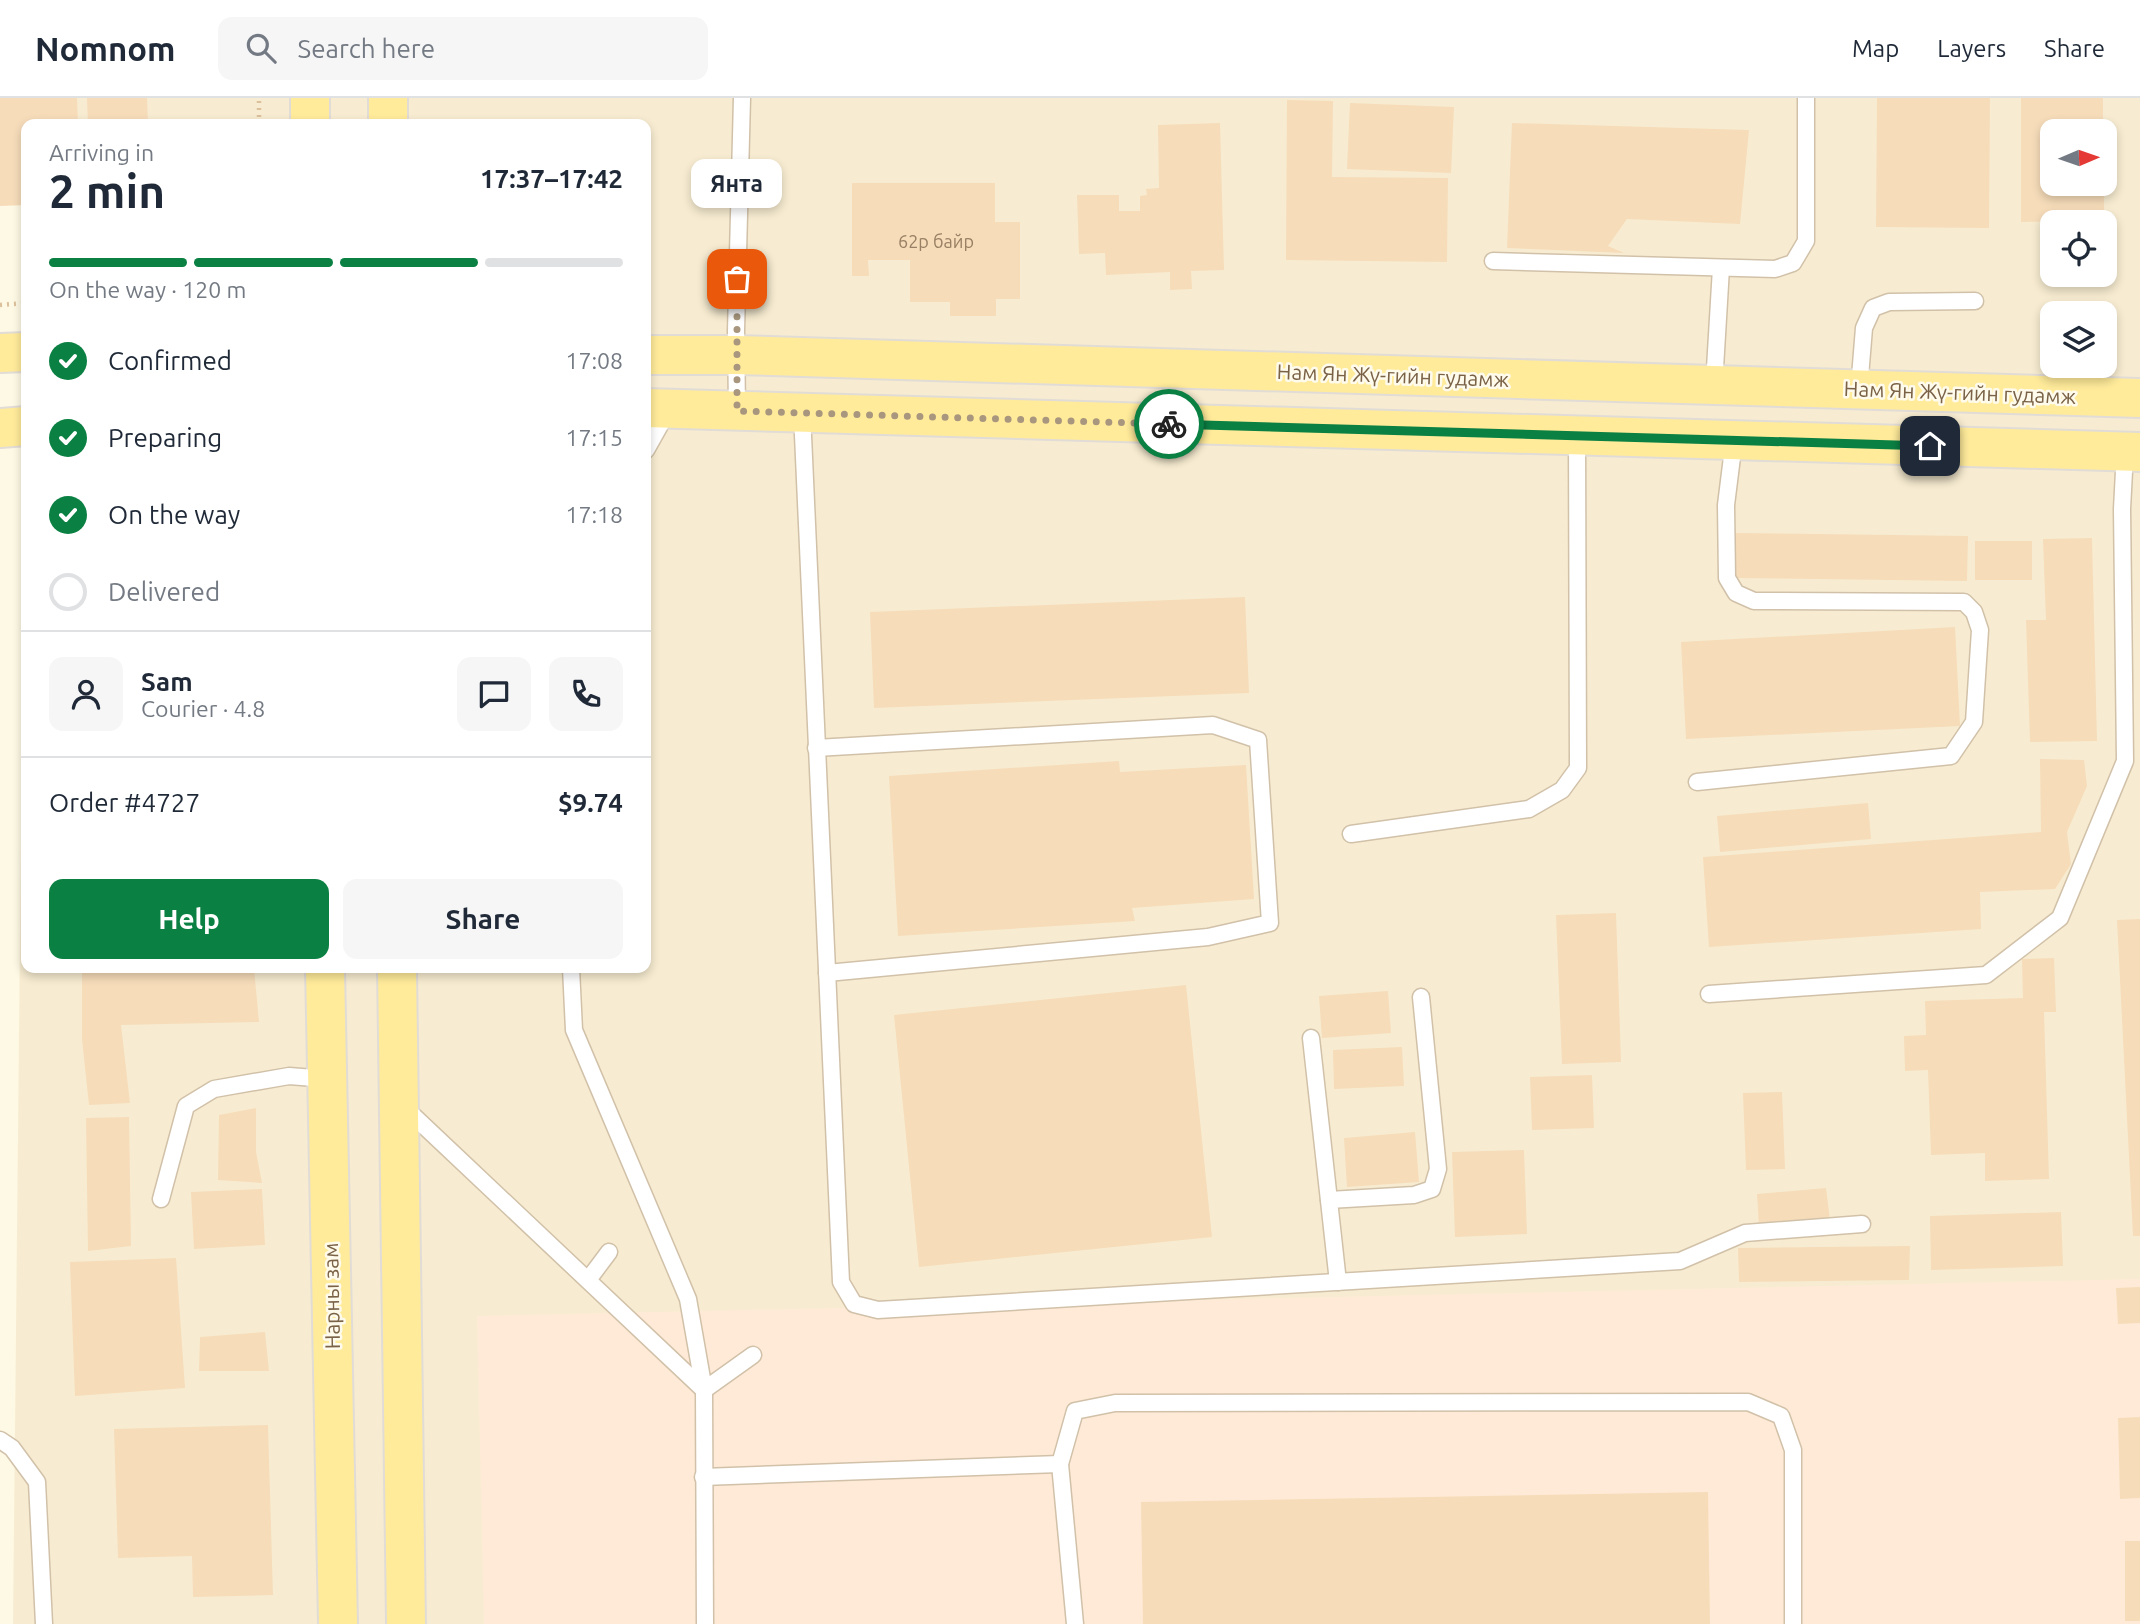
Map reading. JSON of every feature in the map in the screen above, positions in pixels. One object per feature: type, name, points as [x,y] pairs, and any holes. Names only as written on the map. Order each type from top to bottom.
[{"type":"main road","points":[[310,98],[310,119]]},
{"type":"main road","points":[[388,98],[388,119]]},
{"type":"main road","points":[[0,353],[21,352]]},
{"type":"main road","name":"Нам Ян Жү-гийн гудамж","points":[[651,355],[736,355],[2140,398]]},
{"type":"main road","points":[[658,407],[2132,452]]},
{"type":"main road","points":[[0,428],[21,426]]},
{"type":"main road","name":"Нарны зам","points":[[325,973],[338,1624]]},
{"type":"main road","points":[[397,973],[406,1624]]},
{"type":"lane","points":[[737,411],[742,98]]},
{"type":"lane","points":[[1493,261],[1775,269],[1793,263],[1806,240],[1806,98]]},
{"type":"lane","points":[[1714,385],[1721,268]]},
{"type":"lane","points":[[1859,389],[1864,328],[1873,308],[1889,302],[1975,301]]},
{"type":"lane","points":[[651,432],[658,407]]},
{"type":"lane","points":[[802,413],[841,1282],[854,1304],[878,1310],[1680,1261],[1745,1233],[1862,1224]]},
{"type":"lane","points":[[1351,834],[1530,809],[1562,790],[1578,768],[1577,436]]},
{"type":"lane","points":[[1697,782],[1951,756],[1974,722],[1980,630],[1974,612],[1964,602],[1754,601],[1736,593],[1727,578],[1726,505],[1734,441]]},
{"type":"lane","points":[[1709,994],[1986,975],[2060,918],[2125,761],[2122,509],[2132,452]]},
{"type":"lane","points":[[816,748],[1213,725],[1258,740],[1270,923],[1208,937],[827,973]]},
{"type":"lane","points":[[571,973],[574,1030],[688,1299],[704,1390],[705,1624]]},
{"type":"lane","points":[[1329,1200],[1414,1195],[1432,1189],[1438,1168],[1421,997]]},
{"type":"lane","points":[[1311,1038],[1338,1282]]},
{"type":"lane","points":[[162,1199],[186,1106],[214,1089],[289,1076],[327,1079]]},
{"type":"lane","points":[[398,1101],[704,1390]]},
{"type":"lane","points":[[588,1280],[609,1252]]},
{"type":"lane","points":[[704,1390],[753,1355]]},
{"type":"lane","points":[[1075,1624],[1060,1465],[1075,1411],[1115,1403],[1748,1402],[1781,1416],[1793,1450],[1793,1624]]},
{"type":"lane","points":[[0,1440],[12,1448],[37,1482],[44,1624]]},
{"type":"lane","points":[[703,1476],[1060,1465]]},
{"type":"path","points":[[259,98],[259,119]]},
{"type":"path","points":[[0,305],[21,303]]},
{"type":"shaded area","points":[[29,98],[2140,98],[2140,1624],[13,1624],[21,843],[21,973],[651,973],[651,119],[29,119]]},
{"type":"shaded area","points":[[2140,1279],[2140,1624],[484,1624],[477,1316]]},
{"type":"building","points":[[0,98],[77,98],[78,119],[21,119],[21,205],[0,206]]},
{"type":"building","points":[[87,98],[147,98],[148,119],[88,119]]},
{"type":"building","points":[[1877,98],[1990,98],[1989,228],[1876,227]]},
{"type":"building","points":[[2021,98],[2103,98],[2103,119],[2040,119],[2040,196],[2104,196],[2104,210],[2040,210],[2040,222],[2021,222]]},
{"type":"building","points":[[1287,100],[1333,101],[1332,177],[1448,178],[1447,262],[1286,260]]},
{"type":"building","points":[[1350,103],[1454,107],[1451,173],[1347,169]]},
{"type":"building","points":[[1220,123],[1224,270],[1191,271],[1192,289],[1170,290],[1170,272],[1106,275],[1105,253],[1079,254],[1077,195],[1119,195],[1119,211],[1140,211],[1140,196],[1147,195],[1146,189],[1159,188],[1158,125]]},
{"type":"building","points":[[1512,123],[1749,130],[1740,224],[1627,219],[1608,246],[1624,253],[1507,248]]},
{"type":"building","points":[[852,183],[995,183],[995,222],[1020,222],[1020,299],[996,299],[996,316],[950,316],[950,302],[910,302],[910,260],[868,260],[869,276],[852,276]]},
{"type":"building","points":[[1733,533],[1968,536],[1967,581],[1732,578]]},
{"type":"building","points":[[2092,538],[2097,741],[2030,742],[2026,620],[2046,620],[2043,539]]},
{"type":"building","points":[[1975,541],[2032,541],[2032,580],[1975,580]]},
{"type":"building","points":[[1245,597],[1249,693],[874,708],[870,612]]},
{"type":"building","points":[[1955,627],[1960,726],[1686,739],[1681,642]]},
{"type":"building","points":[[2040,759],[2084,760],[2087,786],[2067,832],[2071,864],[2055,889],[1980,892],[1981,929],[1709,947],[1703,857],[2041,832]]},
{"type":"building","points":[[1119,761],[1120,772],[1246,765],[1254,899],[1132,908],[1135,921],[898,936],[889,776]]},
{"type":"building","points":[[1868,803],[1871,839],[1720,852],[1717,816]]},
{"type":"building","points":[[1616,913],[1621,1062],[1562,1064],[1556,915]]},
{"type":"building","points":[[2140,919],[2140,1236],[2133,1236],[2117,920]]},
{"type":"building","points":[[2054,958],[2056,1012],[2044,1012],[2049,1179],[1985,1181],[1985,1153],[1931,1155],[1928,1070],[1905,1071],[1904,1036],[1926,1035],[1925,1001],[2023,998],[2022,959]]},
{"type":"building","points":[[82,973],[254,973],[259,1022],[121,1025],[130,1103],[89,1105],[82,1039]]},
{"type":"building","points":[[1186,985],[1212,1237],[919,1267],[894,1015]]},
{"type":"building","points":[[1388,991],[1391,1033],[1322,1038],[1319,996]]},
{"type":"building","points":[[1402,1047],[1404,1086],[1334,1089],[1333,1050]]},
{"type":"building","points":[[1592,1075],[1594,1128],[1532,1130],[1530,1077]]},
{"type":"building","points":[[1782,1092],[1785,1169],[1746,1170],[1743,1093]]},
{"type":"building","points":[[256,1108],[256,1152],[262,1183],[218,1180],[219,1115]]},
{"type":"building","points":[[129,1117],[131,1246],[88,1251],[86,1118]]},
{"type":"building","points":[[1415,1132],[1419,1182],[1347,1187],[1344,1138]]},
{"type":"building","points":[[1524,1150],[1527,1234],[1455,1237],[1452,1152]]},
{"type":"building","points":[[1826,1188],[1830,1220],[1759,1226],[1757,1194]]},
{"type":"building","points":[[262,1189],[265,1245],[194,1249],[191,1192]]},
{"type":"building","points":[[2061,1212],[2063,1266],[1931,1270],[1930,1216]]},
{"type":"building","points":[[1910,1246],[1909,1280],[1739,1282],[1738,1248]]},
{"type":"building","points":[[176,1258],[185,1388],[75,1396],[70,1262]]},
{"type":"building","points":[[2140,1287],[2140,1323],[2118,1324],[2116,1288]]},
{"type":"building","points":[[265,1332],[269,1371],[199,1371],[200,1337]]},
{"type":"building","points":[[2140,1417],[2140,1498],[2120,1499],[2118,1418]]},
{"type":"building","points":[[268,1425],[273,1595],[193,1597],[192,1556],[118,1558],[114,1429]]},
{"type":"building","points":[[1708,1492],[1710,1624],[1143,1624],[1141,1502]]},
{"type":"building","points":[[2125,1541],[2140,1541],[2140,1621],[2125,1621]]},
{"type":"way so far","points":[[737,279],[737,411],[1169,424]]},
{"type":"place","name":"Янта","points":[[737,279]]},
{"type":"route","points":[[1169,424],[1930,446]]}]
